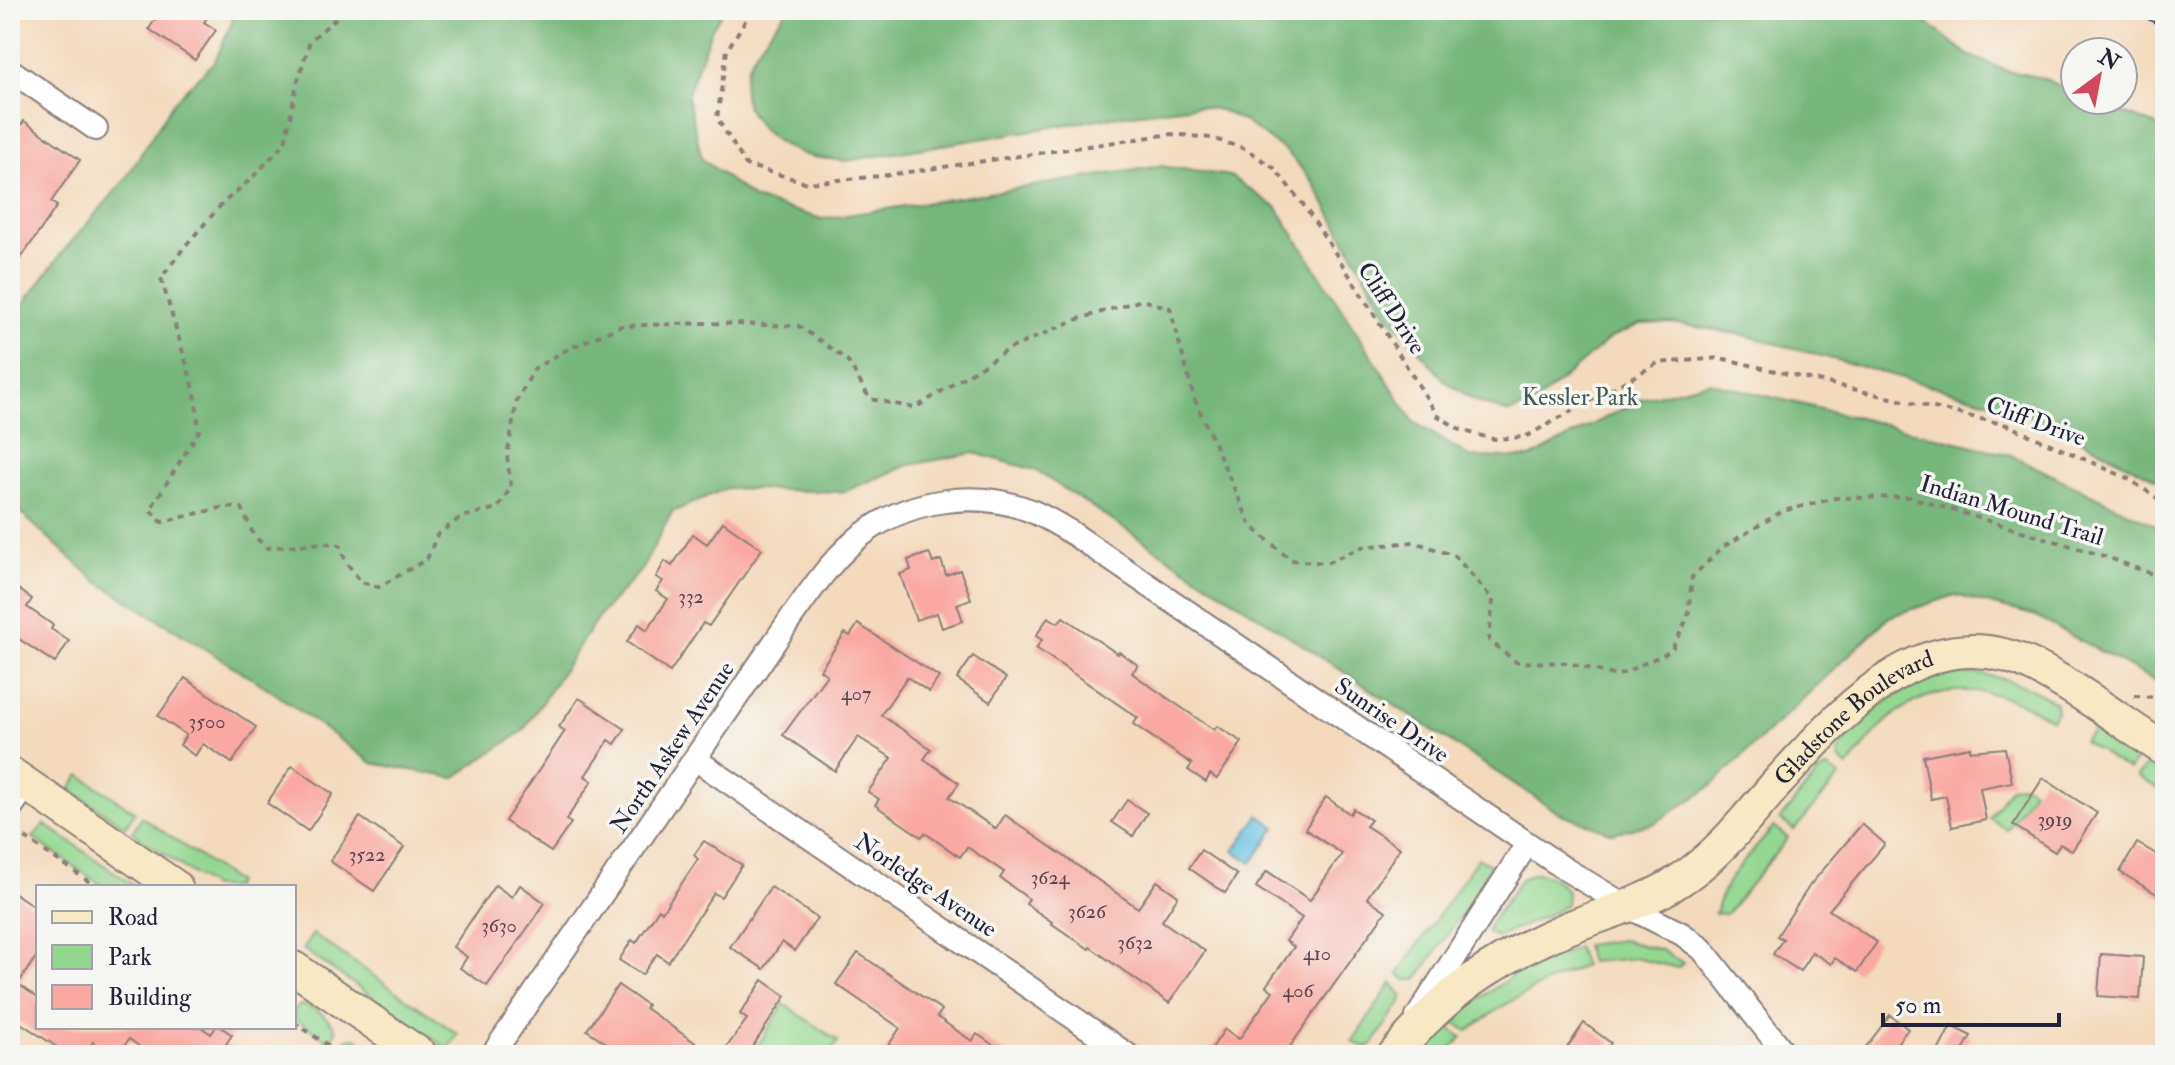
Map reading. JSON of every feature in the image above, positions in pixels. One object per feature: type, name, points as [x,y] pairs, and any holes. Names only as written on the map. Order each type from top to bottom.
[{"type":"street","points":[[10,70],[96,129]]},
{"type":"street","name":"Sunrise Drive","points":[[927,505],[968,499],[995,501],[1024,508],[1061,527],[1527,844],[1626,906],[1682,934],[1702,949],[1786,1055]]},
{"type":"street","name":"North Askew Avenue","points":[[492,1055],[789,621],[839,556],[869,530],[897,514],[927,505]]},
{"type":"street","name":"Gladstone Boulevard","points":[[1394,1055],[1443,1001],[1478,974],[1516,951],[1677,882],[1704,863],[1862,695],[1906,666],[1933,657],[1968,653],[2000,654],[2036,667],[2165,750]]},
{"type":"street","name":"Norledge Avenue","points":[[695,759],[1128,1055]]},
{"type":"street","points":[[16,789],[173,885]]},
{"type":"street","points":[[1394,1055],[1527,844]]},
{"type":"street","points":[[296,969],[421,1055]]},
{"type":"path","name":"Indian Mound Trail","points":[[345,10],[310,41],[297,83],[285,143],[223,203],[161,278],[195,393],[199,431],[150,510],[162,522],[224,507],[242,508],[254,536],[267,548],[325,543],[340,545],[346,562],[361,582],[379,587],[427,559],[437,535],[461,517],[498,508],[511,487],[507,456],[517,400],[535,368],[568,349],[621,326],[706,323],[799,326],[847,360],[870,399],[915,408],[1007,350],[1075,320],[1142,300],[1170,308],[1194,398],[1251,526],[1291,560],[1326,563],[1363,547],[1414,542],[1455,556],[1493,600],[1489,640],[1516,662],[1569,663],[1617,676],[1671,651],[1688,617],[1692,577],[1723,547],[1783,511],[1836,498],[1910,497],[2107,557],[2165,579]]},
{"type":"path","name":"Cliff Drive","points":[[752,10],[727,50],[717,118],[746,165],[808,183],[881,176],[1171,134],[1211,138],[1246,149],[1274,168],[1302,203],[1438,416],[1461,430],[1493,439],[1525,437],[1658,363],[1720,358],[2007,425],[2127,478],[2165,503]]},
{"type":"path","points":[[2126,697],[2157,697],[2165,704]]},
{"type":"path","points":[[10,828],[94,885]]},
{"type":"path","points":[[296,1023],[342,1055]]},
{"type":"green space","points":[[230,10],[724,10],[711,30],[687,96],[702,159],[754,199],[822,219],[1161,166],[1230,176],[1277,208],[1414,422],[1470,457],[1530,458],[1641,399],[1709,382],[2011,455],[2159,527],[2165,531],[2165,686],[2033,615],[1955,595],[1889,617],[1709,788],[1653,824],[1612,833],[1559,813],[1035,470],[974,453],[909,465],[843,492],[727,488],[672,512],[642,569],[598,617],[523,731],[454,778],[372,763],[269,689],[95,580],[21,513],[10,497],[10,322],[62,253],[124,181],[175,100],[215,61],[233,20]]},
{"type":"green space","points":[[787,10],[1911,10],[1968,55],[2007,71],[2043,78],[2059,86],[2059,116],[2131,116],[2165,129],[2165,484],[2059,428],[2002,405],[1744,335],[1673,323],[1640,324],[1610,338],[1535,403],[1509,413],[1475,401],[1445,381],[1387,314],[1313,182],[1288,153],[1245,122],[1221,110],[1196,106],[846,161],[819,158],[778,142],[750,112],[744,86],[746,72],[758,47]]},
{"type":"green space","points":[[1958,673],[1997,677],[2020,684],[2055,702],[2057,711],[2052,720],[2011,700],[1970,691],[1929,696],[1889,719],[1848,767],[1838,758],[1845,741],[1864,720],[1888,701],[1913,686]]},
{"type":"green space","points":[[2094,730],[2101,730],[2133,751],[2135,761],[2129,770],[2083,741]]},
{"type":"green space","points":[[2151,765],[2165,771],[2165,793],[2137,776]]},
{"type":"green space","points":[[1828,768],[1840,776],[1794,830],[1780,819],[1819,772]]},
{"type":"green space","points":[[80,775],[135,812],[125,827],[70,789]]},
{"type":"green space","points":[[2024,784],[2033,790],[2007,830],[1990,818],[2010,787]]},
{"type":"green space","points":[[142,817],[236,882],[234,885],[209,885],[132,832]]},
{"type":"green space","points":[[44,824],[133,885],[101,885],[33,838]]},
{"type":"green space","points":[[1774,827],[1788,838],[1729,911],[1725,914],[1715,913],[1731,878]]},
{"type":"green space","points":[[1478,858],[1490,865],[1484,881],[1417,979],[1406,980],[1398,974]]},
{"type":"green space","points":[[1535,873],[1549,876],[1561,884],[1567,892],[1566,904],[1498,937],[1487,933],[1521,879]]},
{"type":"green space","points":[[313,934],[458,1034],[448,1049],[303,949]]},
{"type":"green space","points":[[1622,940],[1661,950],[1683,963],[1678,968],[1635,958],[1590,962],[1585,945]]},
{"type":"green space","points":[[1577,947],[1584,966],[1523,994],[1468,1031],[1454,1022],[1460,1012],[1514,975]]},
{"type":"green space","points":[[1392,983],[1402,995],[1401,1002],[1373,1044],[1366,1047],[1352,1042]]},
{"type":"green space","points":[[784,1004],[838,1041],[829,1055],[752,1055]]},
{"type":"green space","points":[[300,1005],[316,1010],[331,1022],[336,1031],[330,1042],[296,1019],[296,1009]]},
{"type":"green space","points":[[1447,1027],[1462,1037],[1445,1055],[1418,1055],[1432,1038]]},
{"type":"green space","points":[[356,1038],[380,1055],[349,1055],[339,1048],[348,1039]]},
{"type":"water","points":[[1259,815],[1276,827],[1252,863],[1234,851]]},
{"type":"building","points":[[161,10],[213,10],[204,22],[216,30],[195,60],[149,29]]},
{"type":"building","points":[[24,121],[80,160],[51,202],[57,206],[10,274],[10,142]]},
{"type":"building","points":[[723,522],[762,549],[709,626],[703,623],[670,672],[627,642],[639,624],[647,630],[668,599],[656,591],[663,581],[656,577],[665,561],[672,566],[693,534],[707,544]]},
{"type":"building","points":[[929,553],[933,563],[941,560],[946,575],[960,570],[971,599],[957,604],[963,621],[942,628],[937,613],[916,620],[900,574],[911,570],[908,560]]},
{"type":"building","points":[[10,583],[32,599],[27,607],[69,641],[55,663],[10,633]]},
{"type":"building","points":[[1048,617],[1058,623],[1063,617],[1119,652],[1138,665],[1132,673],[1140,679],[1214,730],[1217,726],[1242,742],[1217,779],[1210,774],[1206,782],[1188,770],[1192,764],[1133,724],[1138,718],[1036,648],[1042,640],[1036,636]]},
{"type":"building","points":[[858,624],[939,677],[929,692],[907,677],[881,715],[931,749],[924,759],[959,783],[949,797],[996,829],[1005,815],[1138,908],[1157,881],[1178,896],[1162,921],[1205,951],[1169,1003],[1026,904],[1029,899],[1000,878],[1004,872],[967,847],[960,857],[925,833],[921,837],[875,805],[879,799],[868,792],[892,758],[858,737],[835,771],[783,735],[827,675],[820,670],[845,633],[850,636]]},
{"type":"building","points":[[973,656],[1006,678],[990,702],[957,679]]},
{"type":"building","points":[[185,678],[256,727],[232,763],[203,744],[195,756],[180,745],[186,735],[158,716]]},
{"type":"building","points":[[579,698],[625,729],[615,744],[609,740],[585,776],[592,781],[566,820],[571,823],[551,852],[505,821],[565,731],[559,727]]},
{"type":"building","points":[[1970,747],[1970,751],[2005,748],[2012,782],[1980,788],[1986,820],[1952,827],[1946,796],[1931,799],[1923,756]]},
{"type":"building","points":[[292,766],[333,794],[308,831],[267,803]]},
{"type":"building","points":[[2043,778],[2097,813],[2072,851],[2060,844],[2055,852],[2013,825]]},
{"type":"building","points":[[1326,797],[1350,814],[1353,809],[1371,820],[1366,826],[1400,848],[1367,898],[1386,911],[1284,1055],[1207,1055],[1225,1029],[1239,1039],[1273,991],[1266,986],[1294,947],[1286,941],[1302,918],[1256,887],[1267,871],[1310,900],[1342,854],[1305,829]]},
{"type":"building","points":[[1127,800],[1147,813],[1133,836],[1112,822]]},
{"type":"building","points":[[360,817],[404,847],[374,891],[330,861]]},
{"type":"building","points":[[1862,824],[1885,844],[1829,910],[1877,942],[1857,972],[1835,958],[1831,964],[1812,952],[1800,971],[1773,954],[1783,939],[1777,936],[1810,885]]},
{"type":"building","points":[[704,841],[742,865],[721,897],[714,893],[668,962],[657,954],[642,975],[619,960],[632,940],[636,943],[659,909],[662,912],[698,859],[694,855]]},
{"type":"building","points":[[2137,843],[2165,859],[2165,899],[2120,872]]},
{"type":"building","points":[[1201,850],[1237,875],[1225,893],[1189,868]]},
{"type":"building","points":[[495,885],[512,897],[520,885],[545,903],[487,986],[460,968],[467,957],[453,947]]},
{"type":"building","points":[[771,887],[817,918],[795,951],[782,942],[764,969],[730,947]]},
{"type":"building","points":[[10,890],[36,908],[36,957],[18,984],[36,997],[36,1029],[204,1029],[211,1034],[215,1029],[224,1029],[232,1035],[226,1044],[241,1055],[151,1055],[129,1039],[118,1055],[111,1055],[93,1042],[84,1055],[69,1055],[10,1016]]},
{"type":"building","points":[[858,953],[942,1010],[937,1017],[972,1041],[977,1034],[1008,1055],[882,1055],[900,1028],[836,984]]},
{"type":"building","points":[[2101,954],[2143,957],[2140,999],[2098,996]]},
{"type":"building","points":[[763,980],[786,996],[747,1055],[721,1055],[747,1019],[740,1014]]},
{"type":"building","points":[[618,985],[647,1005],[645,1008],[713,1055],[624,1055],[587,1030]]},
{"type":"building","points":[[1890,1015],[1908,1029],[1898,1042],[1915,1055],[1860,1055]]},
{"type":"building","points":[[1584,1023],[1611,1043],[1603,1055],[1562,1055]]},
{"type":"building","points":[[1951,1026],[1971,1036],[1960,1055],[1936,1055]]},
{"type":"railway","points":[[2139,10],[2165,24]]},
{"type":"park label","name":"Kessler Park","points":[[1580,397]]}]
